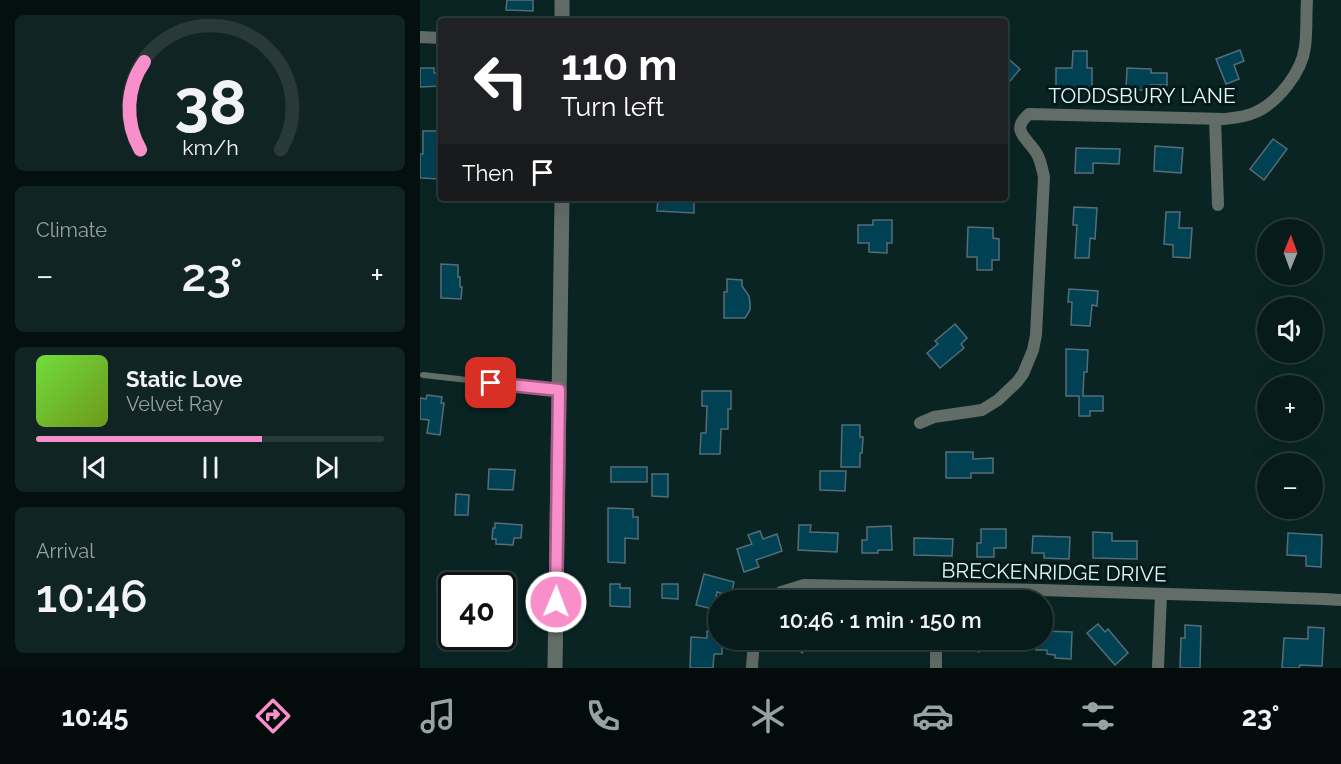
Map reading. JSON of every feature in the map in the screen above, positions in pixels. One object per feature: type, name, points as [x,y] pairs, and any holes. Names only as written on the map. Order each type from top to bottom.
[{"type":"street","points":[[562,0],[562,18]]},
{"type":"street","name":"TODDSBURY LANE","points":[[920,423],[934,417],[982,410],[998,400],[1017,382],[1034,350],[1044,177],[1037,155],[1021,134],[1022,120],[1029,114],[1215,119],[1239,118],[1254,113],[1284,89],[1300,64],[1305,49],[1307,0]]},
{"type":"street","points":[[420,37],[438,38]]},
{"type":"street","points":[[1215,119],[1218,205]]},
{"type":"street","points":[[555,668],[562,201]]},
{"type":"street","name":"BRECKENRIDGE DRIVE","points":[[788,590],[804,585],[870,590]]},
{"type":"street","name":"BRECKENRIDGE DRIVE","points":[[1053,591],[1341,600]]},
{"type":"street","points":[[1158,668],[1161,594]]},
{"type":"street","points":[[752,668],[753,650]]},
{"type":"street","points":[[936,650],[936,668]]},
{"type":"lane","points":[[423,375],[559,390]]},
{"type":"building","points":[[507,0],[533,0],[533,11],[506,10]]},
{"type":"building","points":[[1240,50],[1244,61],[1234,65],[1239,79],[1226,84],[1216,59]]},
{"type":"building","points":[[1073,51],[1087,51],[1087,68],[1092,68],[1092,90],[1056,89],[1056,68],[1072,68]]},
{"type":"building","points":[[1008,59],[1020,69],[1008,83]]},
{"type":"building","points":[[420,68],[434,68],[434,73],[438,73],[438,86],[420,87]]},
{"type":"building","points":[[1127,68],[1151,69],[1151,73],[1167,73],[1167,85],[1150,85],[1150,90],[1126,90]]},
{"type":"building","points":[[423,131],[438,131],[438,179],[420,178],[420,154],[423,154]]},
{"type":"building","points":[[1273,139],[1287,149],[1264,180],[1250,169]]},
{"type":"building","points":[[1155,146],[1183,148],[1181,173],[1154,171]]},
{"type":"building","points":[[1076,148],[1120,149],[1119,164],[1093,163],[1093,173],[1075,173]]},
{"type":"building","points":[[658,201],[694,201],[694,213],[657,211]]},
{"type":"building","points":[[1074,207],[1097,208],[1095,239],[1090,238],[1089,258],[1075,258],[1077,225],[1073,225]]},
{"type":"building","points":[[1166,212],[1180,212],[1179,228],[1192,228],[1190,258],[1173,257],[1173,245],[1164,244]]},
{"type":"building","points":[[873,220],[892,220],[892,243],[887,243],[887,253],[869,252],[869,243],[858,243],[858,225],[873,225]]},
{"type":"building","points":[[968,227],[993,228],[993,238],[999,239],[999,260],[992,260],[992,270],[977,270],[977,257],[967,257]]},
{"type":"building","points":[[441,264],[458,265],[458,277],[460,277],[460,287],[462,287],[461,299],[441,298]]},
{"type":"building","points":[[727,279],[742,280],[742,286],[749,296],[750,303],[750,310],[745,318],[724,318],[724,292],[727,292]]},
{"type":"building","points":[[1069,289],[1098,291],[1097,306],[1092,305],[1090,326],[1071,325],[1072,302],[1068,302]]},
{"type":"building","points":[[955,324],[967,338],[961,344],[964,348],[940,368],[927,353],[938,344],[935,341]]},
{"type":"building","points":[[1066,349],[1088,350],[1083,396],[1103,396],[1103,411],[1090,411],[1090,416],[1079,416],[1079,396],[1066,396]]},
{"type":"building","points":[[702,391],[731,391],[728,429],[721,429],[720,454],[700,454],[701,433],[706,433],[707,406],[702,406]]},
{"type":"building","points":[[427,395],[442,397],[441,403],[444,403],[440,435],[427,433],[429,420],[420,419],[420,398],[426,399]]},
{"type":"building","points":[[842,425],[860,425],[860,437],[863,437],[860,467],[841,467]]},
{"type":"building","points":[[946,452],[973,452],[973,459],[993,458],[993,473],[971,473],[971,478],[946,478]]},
{"type":"building","points":[[611,467],[647,467],[647,482],[611,482]]},
{"type":"building","points":[[489,469],[515,470],[513,490],[488,489]]},
{"type":"building","points":[[820,471],[846,471],[845,491],[820,490]]},
{"type":"building","points":[[652,474],[668,474],[668,497],[652,496]]},
{"type":"building","points":[[456,494],[469,495],[468,515],[455,515]]},
{"type":"building","points":[[608,508],[633,509],[633,517],[638,517],[638,539],[625,538],[625,563],[608,562]]},
{"type":"building","points":[[495,523],[522,525],[521,538],[514,538],[513,545],[496,544],[496,539],[492,539]]},
{"type":"building","points":[[799,525],[811,525],[810,532],[838,533],[837,552],[798,550]]},
{"type":"building","points":[[891,526],[892,550],[862,553],[862,540],[867,540],[867,527]]},
{"type":"building","points":[[981,529],[1006,529],[1006,548],[994,548],[994,557],[977,557],[977,543],[981,543]]},
{"type":"building","points":[[760,531],[763,539],[777,534],[782,551],[756,560],[759,567],[744,572],[737,549],[752,544],[748,535]]},
{"type":"building","points":[[1093,532],[1112,533],[1112,541],[1137,541],[1137,559],[1093,558]]},
{"type":"building","points":[[1288,533],[1322,535],[1321,567],[1306,566],[1306,556],[1287,555]]},
{"type":"building","points":[[1033,536],[1070,537],[1069,559],[1044,558],[1044,553],[1032,553]]},
{"type":"building","points":[[914,538],[953,539],[952,556],[914,555]]},
{"type":"building","points":[[704,574],[734,582],[732,590],[708,590],[708,608],[696,605]]},
{"type":"building","points":[[610,584],[620,584],[620,588],[630,588],[630,607],[610,606]]},
{"type":"building","points":[[662,584],[678,584],[678,599],[662,598]]},
{"type":"building","points":[[1098,624],[1105,632],[1108,629],[1128,653],[1115,665],[1087,633]]},
{"type":"building","points":[[1185,625],[1201,626],[1200,668],[1180,668],[1181,638],[1185,638]]},
{"type":"building","points":[[1308,627],[1324,628],[1322,666],[1300,665],[1299,668],[1282,668],[1284,638],[1308,639]]},
{"type":"building","points":[[707,631],[708,650],[722,650],[722,654],[714,654],[713,668],[690,668],[691,637],[707,638]]},
{"type":"building","points":[[1053,631],[1072,632],[1071,659],[1055,658],[1055,655],[1047,654],[1047,650],[1053,650]]},
{"type":"route","points":[[491,383],[559,390],[556,602]]}]
